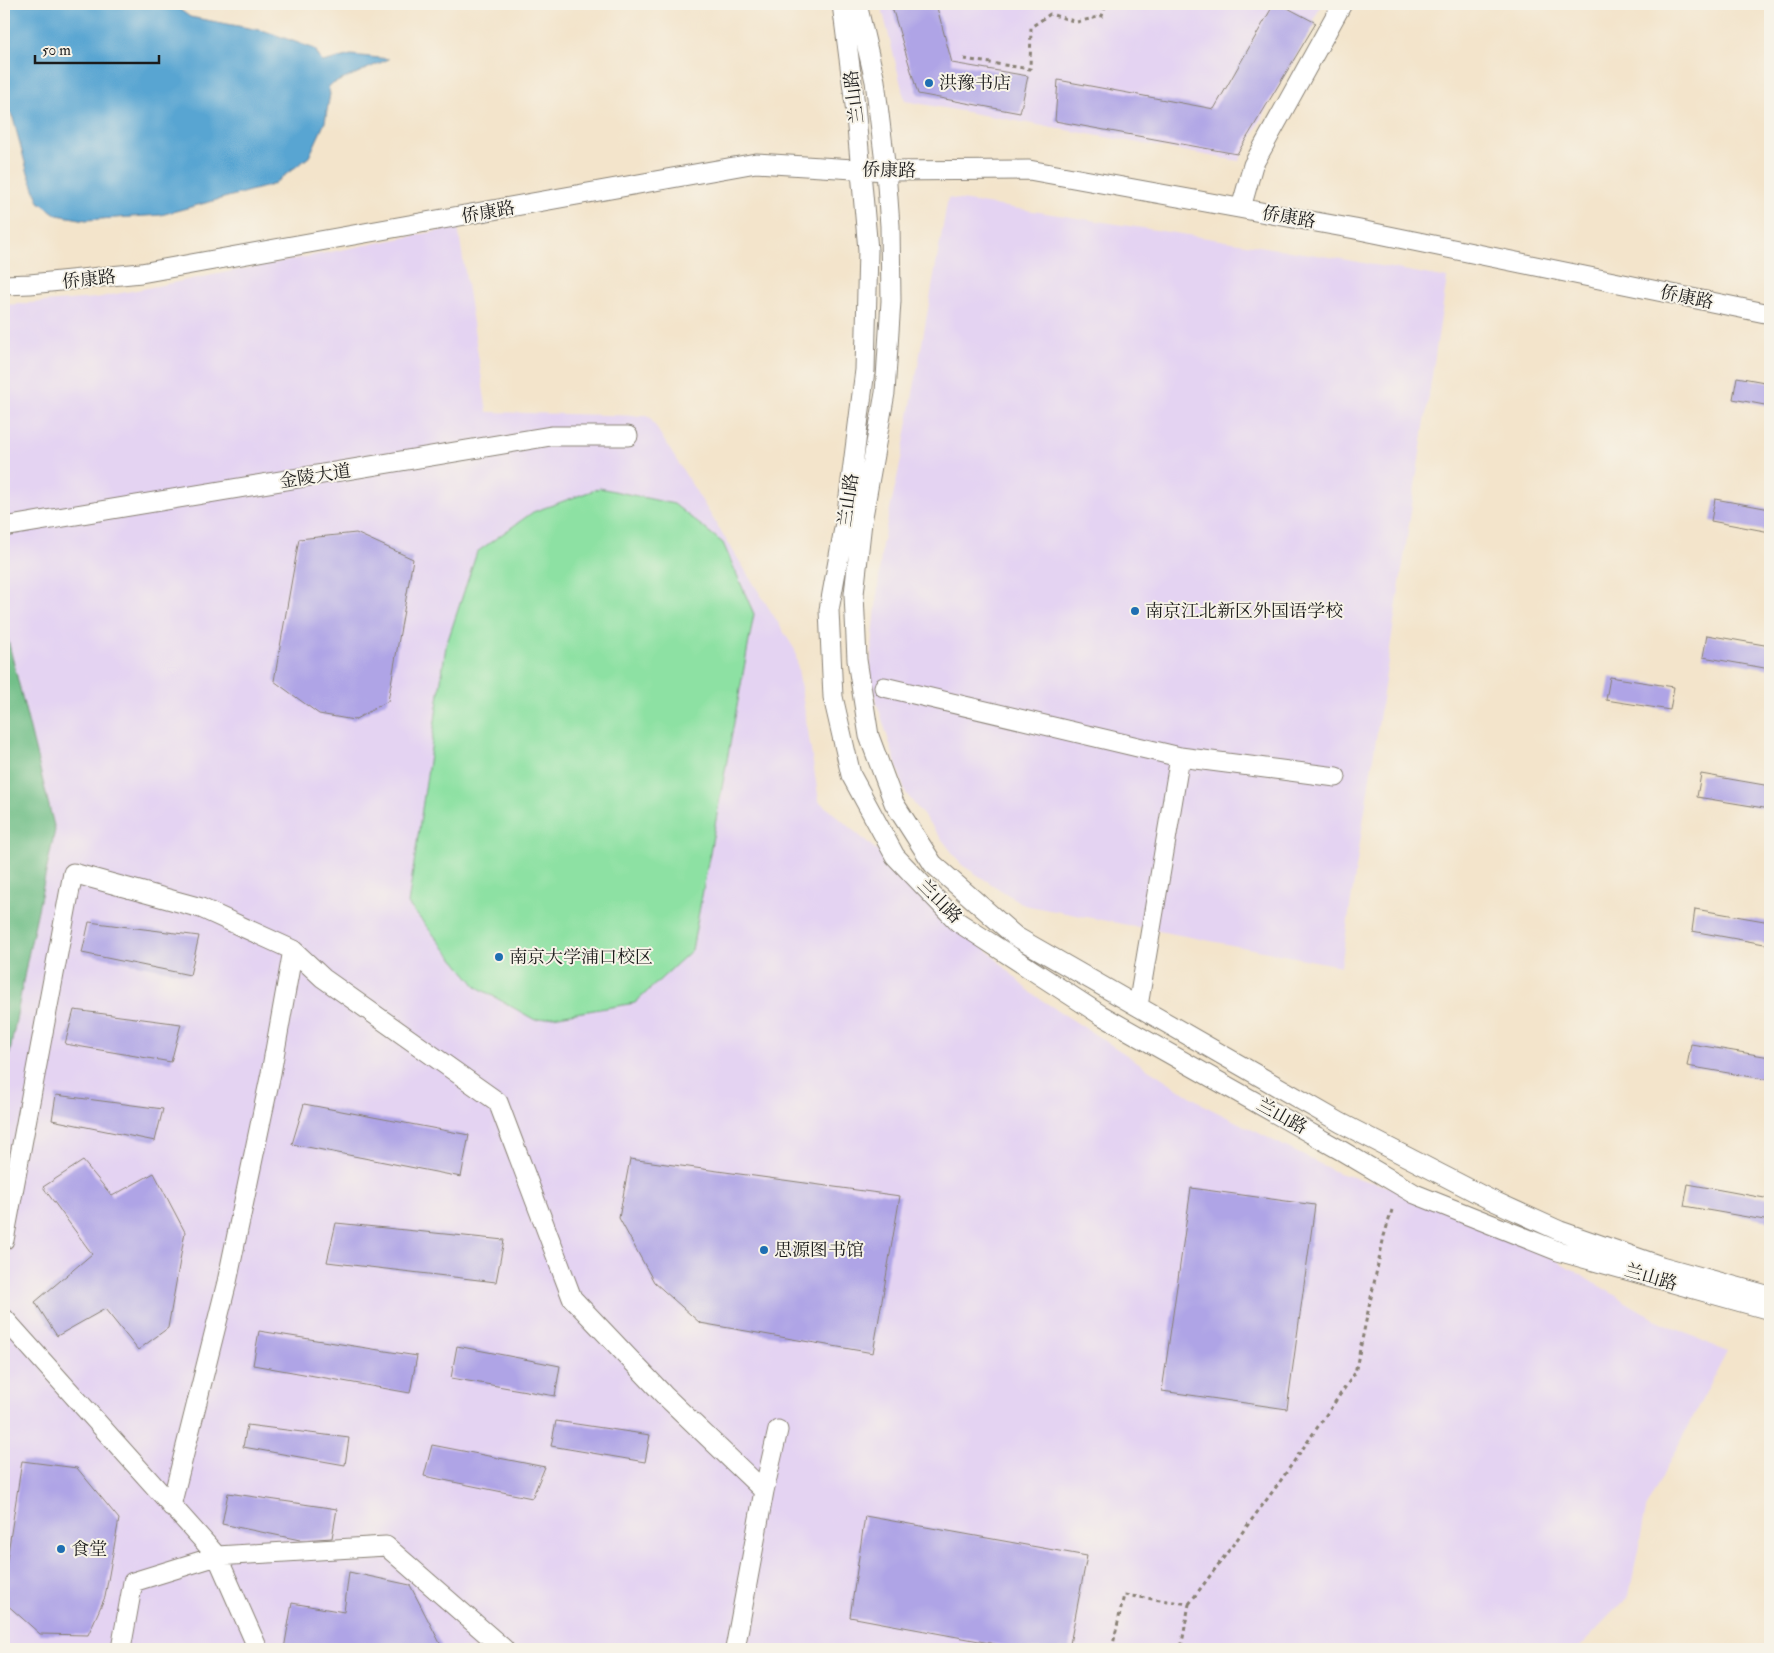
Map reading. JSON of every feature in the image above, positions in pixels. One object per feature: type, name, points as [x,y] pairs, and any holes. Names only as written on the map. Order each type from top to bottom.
[{"type":"street","name":"兰山路","points":[[842,4],[855,105],[868,250],[865,370],[847,512],[829,610],[833,696],[851,775],[895,856],[958,922],[1101,1015],[1415,1194],[1558,1251],[1770,1310]]},
{"type":"street","name":"兰山路","points":[[857,4],[875,81],[886,170],[890,226],[891,301],[885,393],[862,522],[854,594],[857,660],[869,736],[894,803],[933,864],[1015,936],[1341,1123],[1485,1197],[1569,1234],[1661,1266],[1770,1296]]},
{"type":"street","points":[[1241,208],[1253,165],[1342,4]]},
{"type":"street","name":"侨康路","points":[[4,286],[141,273],[756,163],[861,170],[1030,170],[1355,229],[1770,314]]},
{"type":"street","name":"金陵大道","points":[[4,527],[551,436],[628,436]]},
{"type":"street","points":[[884,687],[1180,757],[1336,778]]},
{"type":"street","points":[[1138,1006],[1180,757]]},
{"type":"street","points":[[4,1240],[73,873],[201,908],[293,950],[324,978],[498,1102],[572,1298],[664,1395],[764,1491]]},
{"type":"street","points":[[172,1506],[227,1282],[271,1072],[293,950]]},
{"type":"street","points":[[4,1318],[216,1556],[258,1649]]},
{"type":"street","points":[[735,1649],[764,1491],[778,1430]]},
{"type":"street","points":[[121,1649],[133,1582],[216,1556],[386,1546],[504,1649]]},
{"type":"path","points":[[964,59],[1030,69],[1030,26],[1050,14],[1077,22],[1102,16],[1106,4]]},
{"type":"path","points":[[1181,1649],[1189,1604],[1279,1483],[1355,1372],[1384,1236],[1392,1210]]},
{"type":"path","points":[[1112,1649],[1124,1595],[1189,1604]]},
{"type":"shaded area","points":[[881,4],[1322,4],[1239,161],[905,101]]},
{"type":"shaded area","name":"南京江北新区外国语学校","points":[[948,198],[1336,258],[1447,278],[1341,966],[1024,905],[962,865],[905,792],[869,678],[882,545],[901,460]]},
{"type":"shaded area","name":"南京大学浦口校区","points":[[458,227],[487,412],[649,416],[795,650],[819,801],[943,907],[1031,993],[1207,1107],[1338,1173],[1471,1209],[1653,1318],[1727,1352],[1647,1505],[1629,1596],[1578,1649],[4,1649],[4,305],[96,298]]},
{"type":"green space","points":[[600,488],[674,504],[723,543],[754,614],[692,950],[635,1003],[535,1020],[477,987],[408,904],[446,646],[477,552],[533,512]]},
{"type":"green space","points":[[4,624],[55,830],[27,961],[4,1084]]},
{"type":"water","points":[[7,4],[172,4],[190,17],[265,31],[315,49],[322,62],[351,55],[389,59],[328,86],[330,94],[325,122],[309,157],[272,185],[161,215],[86,220],[57,215],[39,202],[27,170],[13,118],[7,107],[4,107],[4,6]]},
{"type":"building","points":[[891,4],[936,4],[952,63],[1028,76],[1020,113],[918,94]]},
{"type":"building","points":[[1274,4],[1280,4],[1316,23],[1237,154],[1055,121],[1058,80],[1214,109]]},
{"type":"building","points":[[1737,377],[1770,383],[1770,406],[1733,399]]},
{"type":"building","points":[[1715,499],[1770,509],[1770,532],[1711,521]]},
{"type":"building","points":[[356,533],[413,559],[388,701],[354,720],[319,714],[274,681],[299,539]]},
{"type":"building","points":[[1707,635],[1770,646],[1770,669],[1703,657]]},
{"type":"building","points":[[1610,677],[1674,687],[1670,710],[1606,700]]},
{"type":"building","points":[[1701,774],[1770,786],[1770,809],[1697,797]]},
{"type":"building","points":[[1695,909],[1770,922],[1770,945],[1692,931]]},
{"type":"building","points":[[89,922],[199,936],[190,975],[82,953]]},
{"type":"building","points":[[74,1010],[181,1024],[171,1062],[65,1044]]},
{"type":"building","points":[[1691,1044],[1770,1057],[1770,1080],[1687,1066]]},
{"type":"building","points":[[56,1095],[163,1109],[155,1141],[52,1120]]},
{"type":"building","points":[[304,1104],[469,1135],[461,1177],[292,1144]]},
{"type":"building","name":"思源图书馆","points":[[630,1159],[900,1196],[873,1353],[700,1323],[654,1282],[619,1218]]},
{"type":"building","points":[[83,1161],[112,1196],[154,1173],[185,1232],[168,1328],[138,1350],[105,1309],[57,1336],[35,1302],[92,1254],[43,1187]]},
{"type":"building","points":[[1688,1184],[1770,1199],[1770,1221],[1684,1206]]},
{"type":"building","points":[[1191,1188],[1315,1205],[1287,1409],[1162,1391]]},
{"type":"building","points":[[336,1223],[504,1240],[496,1282],[327,1262]]},
{"type":"building","points":[[259,1331],[417,1356],[410,1393],[253,1365]]},
{"type":"building","points":[[457,1346],[560,1366],[555,1396],[451,1378]]},
{"type":"building","points":[[556,1421],[650,1435],[645,1462],[551,1446]]},
{"type":"building","points":[[247,1425],[349,1438],[345,1465],[243,1447]]},
{"type":"building","points":[[432,1445],[545,1467],[532,1498],[424,1476]]},
{"type":"building","name":"食堂","points":[[22,1461],[77,1468],[119,1519],[105,1597],[88,1635],[40,1634],[4,1602],[4,1579]]},
{"type":"building","points":[[228,1493],[337,1509],[332,1538],[300,1540],[222,1524]]},
{"type":"building","points":[[865,1516],[1087,1556],[1069,1649],[1022,1649],[850,1617]]},
{"type":"building","points":[[349,1572],[410,1585],[443,1649],[284,1649],[292,1603],[344,1612]]},
{"type":"place","name":"洪豫书店","points":[[929,83]]},
{"type":"place","name":"南京江北新区外国语学校","points":[[1135,611]]},
{"type":"place","name":"南京大学浦口校区","points":[[499,957]]},
{"type":"place","name":"思源图书馆","points":[[764,1250]]},
{"type":"place","name":"食堂","points":[[61,1549]]}]
